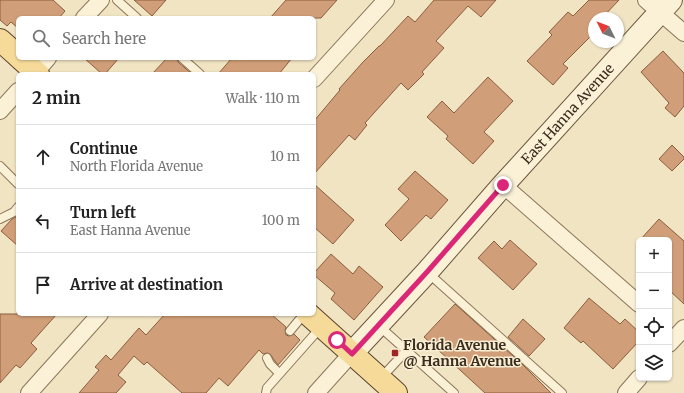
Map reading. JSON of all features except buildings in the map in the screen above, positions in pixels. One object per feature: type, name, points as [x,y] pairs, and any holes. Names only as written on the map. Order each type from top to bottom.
[{"type":"main road","points":[[0,40],[16,54]]},
{"type":"main road","points":[[315,320],[388,386]]},
{"type":"street","points":[[86,16],[100,0]]},
{"type":"street","points":[[316,77],[386,0]]},
{"type":"street","points":[[659,4],[684,33]]},
{"type":"street","name":"East Hanna Avenue","points":[[352,354],[427,272],[659,4]]},
{"type":"street","points":[[0,111],[16,93]]},
{"type":"street","points":[[503,185],[636,301]]},
{"type":"street","points":[[29,393],[98,316]]},
{"type":"street","points":[[316,393],[352,354]]},
{"type":"street","points":[[626,393],[637,381]]},
{"type":"lane","points":[[117,0],[135,16]]},
{"type":"lane","points":[[184,60],[198,72]]},
{"type":"lane","points":[[0,166],[16,182]]},
{"type":"lane","points":[[0,219],[16,210]]},
{"type":"lane","points":[[427,272],[562,393]]},
{"type":"lane","points":[[290,331],[302,316]]},
{"type":"lane","points":[[266,393],[267,388],[315,320]]},
{"type":"lane","points":[[378,325],[448,391]]},
{"type":"lane","points":[[388,386],[406,351]]},
{"type":"lane","points":[[267,358],[270,364],[279,373]]},
{"type":"place","name":"Florida Avenue @ Hanna Avenue","points":[[395,353]]},
{"type":"route","points":[[337,340],[352,354],[427,272],[503,185]]}]
